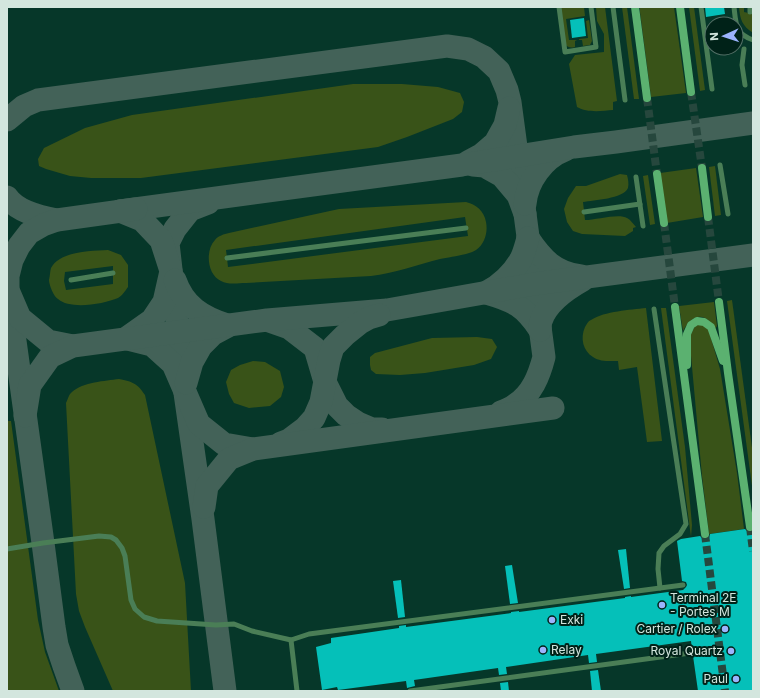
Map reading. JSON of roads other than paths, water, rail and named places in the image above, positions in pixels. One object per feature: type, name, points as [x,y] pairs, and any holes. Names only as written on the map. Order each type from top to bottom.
[{"type":"main road","points":[[635,7],[646,98]]},
{"type":"main road","points":[[680,7],[691,92]]},
{"type":"main road","points":[[702,168],[708,216]]},
{"type":"main road","points":[[657,174],[664,223]]},
{"type":"main road","points":[[720,302],[728,373],[750,527]]},
{"type":"main road","points":[[675,307],[704,534]]},
{"type":"main road","points":[[688,404],[687,334],[691,325],[700,321],[711,327],[728,373]]},
{"type":"lane","points":[[559,7],[565,52],[596,47],[591,7]]},
{"type":"lane","points":[[613,7],[625,100]]},
{"type":"lane","points":[[701,7],[712,89]]},
{"type":"lane","points":[[734,7],[736,25],[742,36],[753,40]]},
{"type":"lane","points":[[743,56],[742,65],[745,85]]},
{"type":"lane","points":[[720,165],[728,214]]},
{"type":"lane","points":[[636,177],[643,226]]},
{"type":"lane","points":[[584,212],[640,204]]},
{"type":"lane","points":[[227,258],[466,228]]},
{"type":"lane","points":[[71,280],[113,274]]},
{"type":"lane","points":[[654,309],[686,524],[680,534],[664,546],[659,553],[658,569],[660,588]]},
{"type":"lane","points":[[7,549],[99,536],[111,537],[116,540],[122,548],[125,556],[131,600],[135,609],[144,617],[157,622],[216,625],[234,624],[252,631],[291,640],[309,634],[683,585]]},
{"type":"lane","points":[[291,640],[297,691]]},
{"type":"lane","points":[[410,691],[690,653]]},
{"type":"tunnel","points":[[691,92],[702,168]]},
{"type":"tunnel","points":[[647,98],[657,174]]},
{"type":"tunnel","points":[[708,217],[719,302]]},
{"type":"tunnel","points":[[664,223],[675,307]]},
{"type":"tunnel","points":[[750,527],[753,551]]},
{"type":"tunnel","points":[[705,534],[725,691]]},
{"type":"place","name":"Terminal 2E - Portes M","points":[[662,605]]},
{"type":"place","name":"Exki","points":[[552,620]]},
{"type":"place","name":"Cartier / Rolex","points":[[725,629]]},
{"type":"place","name":"Relay","points":[[543,650]]},
{"type":"place","name":"Royal Quartz","points":[[731,651]]},
{"type":"place","name":"Paul","points":[[736,679]]}]
